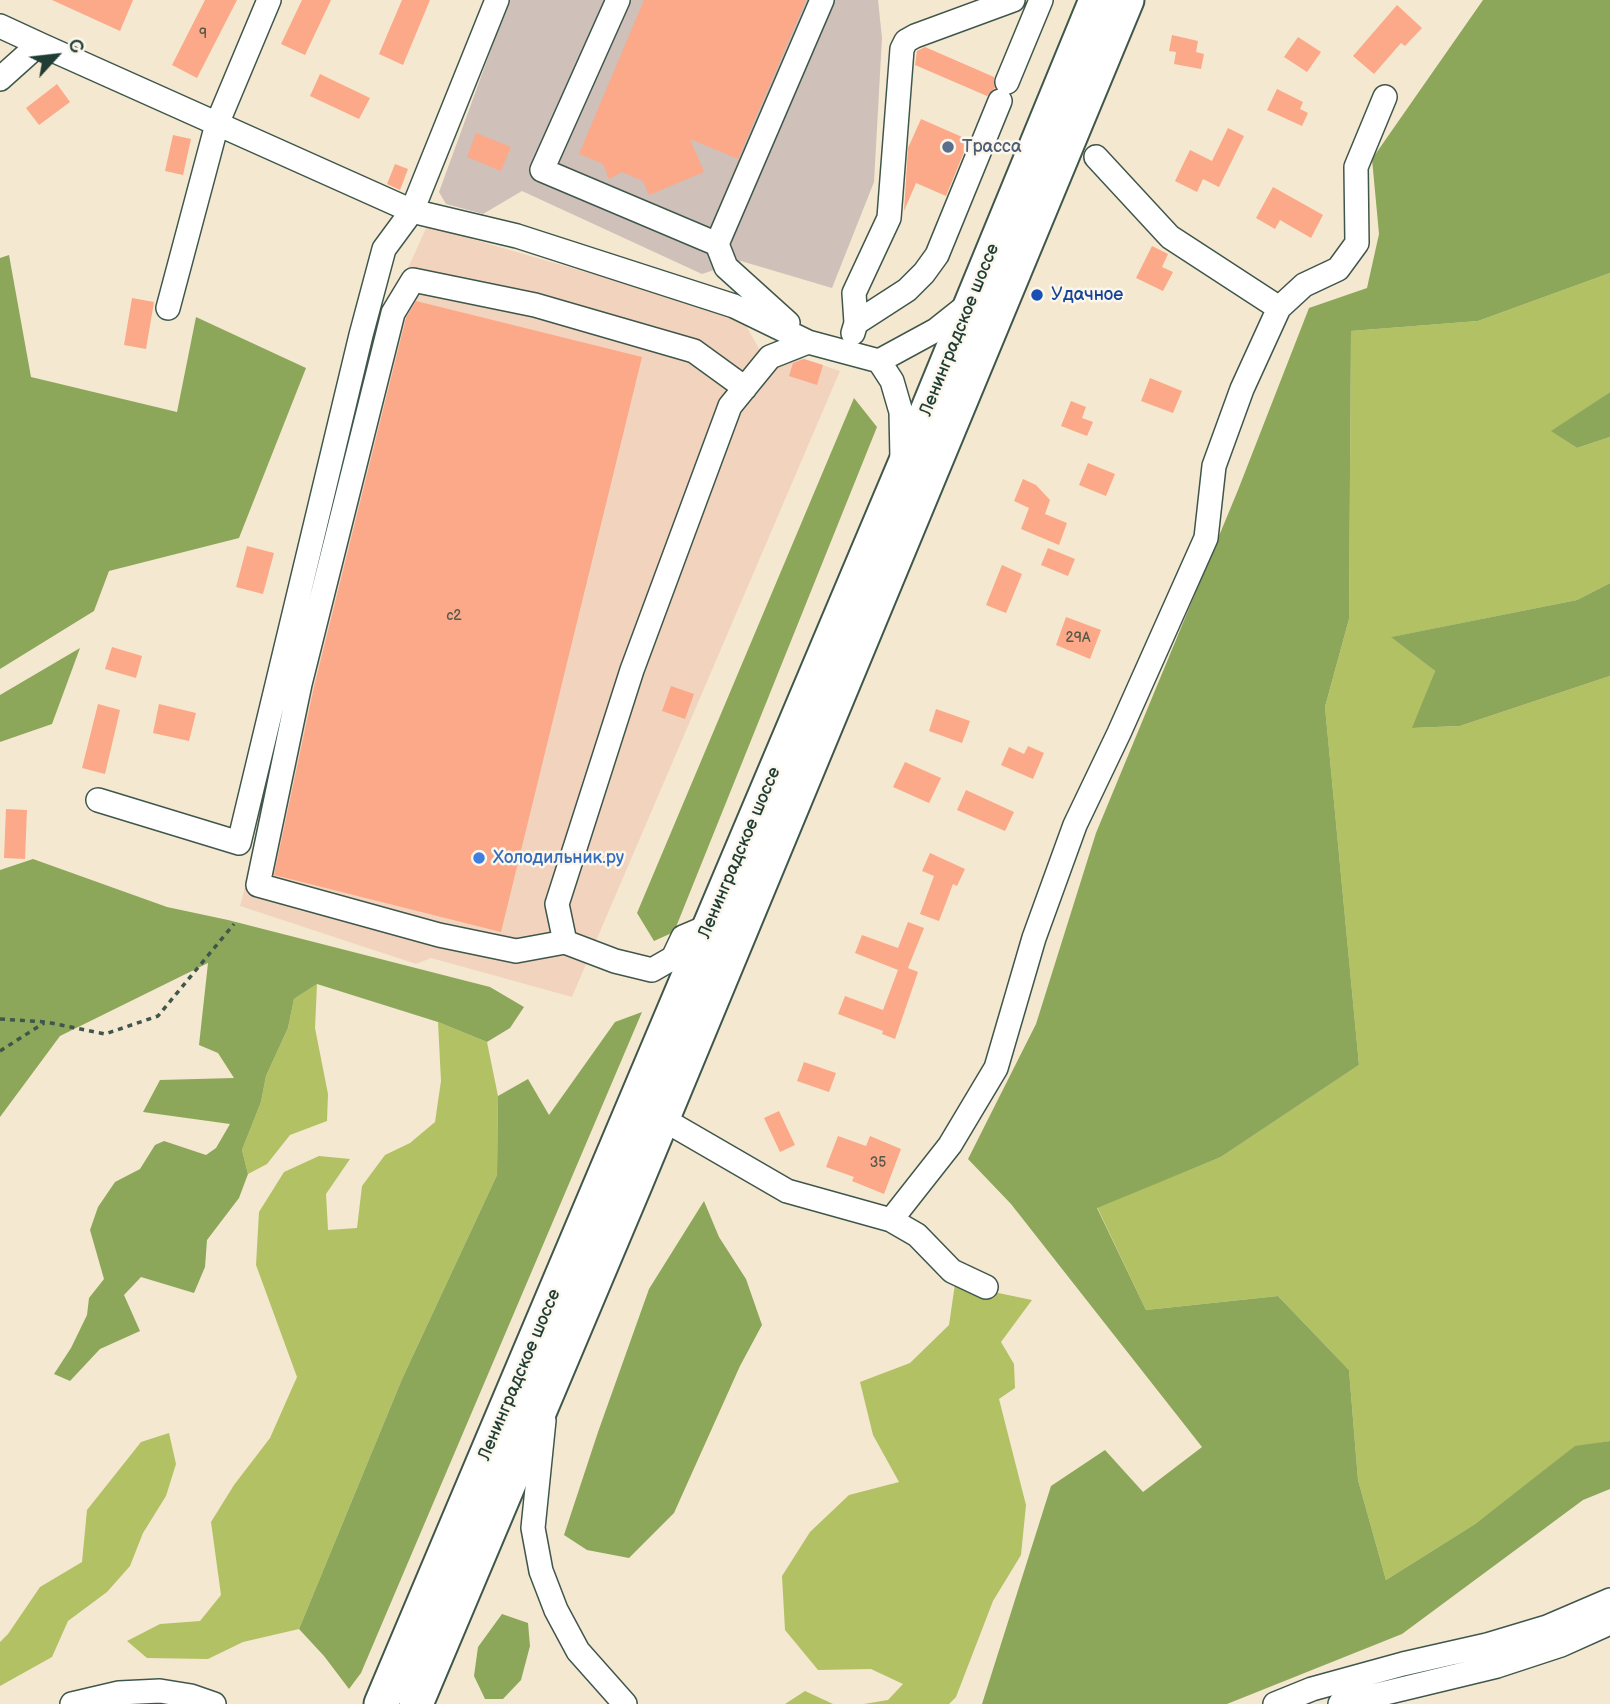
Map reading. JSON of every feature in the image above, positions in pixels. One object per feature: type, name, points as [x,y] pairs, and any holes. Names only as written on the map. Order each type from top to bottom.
[{"type":"highway","name":"Ленинградское шоссе","points":[[382,1704],[972,302],[1096,0]]},
{"type":"highway","name":"Ленинградское шоссе","points":[[416,1704],[1128,0]]},
{"type":"street","points":[[168,308],[217,124],[269,0]]},
{"type":"street","points":[[97,800],[239,843],[384,249],[412,211],[497,0]]},
{"type":"street","points":[[618,0],[542,170],[717,244]]},
{"type":"street","points":[[808,342],[726,267],[717,244],[822,0]]},
{"type":"street","points":[[847,352],[856,323],[855,293],[889,218],[902,49],[906,41],[915,36],[1013,0]]},
{"type":"street","points":[[856,323],[907,290],[924,274],[937,255],[1041,0]]},
{"type":"street","points":[[0,26],[412,211],[517,236],[734,306],[808,342],[879,362],[891,381],[901,412],[902,469]]},
{"type":"street","points":[[0,79],[39,44]]},
{"type":"street","points":[[891,1220],[950,1145],[996,1068],[1034,938],[1075,825],[1206,538],[1214,466],[1242,389],[1279,308],[1304,285],[1338,269],[1357,243],[1356,167],[1385,97]]},
{"type":"street","points":[[1096,158],[1170,237],[1279,308]]},
{"type":"street","points":[[709,926],[683,937],[673,958],[652,970],[615,961],[565,942],[516,951],[439,935],[258,885],[300,684],[393,313],[412,280],[535,305],[694,351],[745,388]]},
{"type":"street","points":[[879,362],[936,330],[972,302]]},
{"type":"street","points":[[565,942],[557,904],[632,670],[730,406],[770,357],[808,342]]},
{"type":"street","points":[[661,1118],[787,1191],[891,1220],[917,1236],[952,1271],[986,1287]]},
{"type":"street","points":[[547,1393],[533,1528],[541,1571],[556,1610],[578,1651],[625,1704]]},
{"type":"street","points":[[1275,1704],[1312,1689],[1499,1642],[1547,1627],[1610,1600]]},
{"type":"street","points":[[1339,1704],[1497,1666],[1561,1646],[1610,1623]]},
{"type":"street","points":[[72,1704],[119,1693],[160,1691],[191,1696],[214,1704]]},
{"type":"path","points":[[0,1019],[46,1022],[105,1034],[158,1016],[234,924]]},
{"type":"path","points":[[0,1051],[46,1022]]},
{"type":"shaded area","points":[[509,0],[878,0],[882,38],[874,182],[832,288],[741,261],[702,274],[522,191],[483,214],[446,204],[439,192]]},
{"type":"shaded area","points":[[427,226],[741,317],[761,352],[793,361],[795,356],[840,371],[572,997],[431,958],[416,964],[240,906],[270,793],[379,332]]},
{"type":"green space","points":[[1483,0],[1610,0],[1610,273],[1478,321],[1351,331],[1349,619],[1325,707],[1359,1065],[1221,1157],[1097,1208],[1146,1310],[1278,1296],[1349,1370],[1358,1480],[1386,1580],[1475,1524],[1575,1446],[1610,1441],[1610,1489],[1583,1500],[1402,1634],[1227,1704],[982,1704],[1051,1486],[1105,1450],[1143,1492],[1202,1447],[1011,1204],[968,1159],[1036,1024],[1096,833],[1238,490],[1309,308],[1367,288],[1379,234],[1372,159]]},
{"type":"green space","points":[[9,255],[31,377],[177,412],[196,317],[306,368],[239,538],[109,571],[94,611],[0,669],[0,258]]},
{"type":"green space","points":[[1610,273],[1610,392],[1552,431],[1577,448],[1610,437],[1610,583],[1577,600],[1392,637],[1435,671],[1413,728],[1460,726],[1610,676],[1610,1441],[1575,1447],[1475,1524],[1386,1580],[1358,1480],[1349,1370],[1278,1296],[1146,1310],[1097,1207],[1221,1157],[1359,1065],[1325,707],[1349,619],[1351,331],[1478,321]]},
{"type":"green space","points":[[1610,392],[1610,437],[1577,448],[1551,431]]},
{"type":"green space","points":[[854,398],[877,427],[674,932],[654,941],[637,913]]},
{"type":"green space","points":[[1610,583],[1610,676],[1460,726],[1412,728],[1435,671],[1391,637],[1577,600]]},
{"type":"green space","points":[[80,648],[52,724],[0,742],[0,695]]},
{"type":"green space","points":[[33,859],[167,907],[490,987],[524,1007],[510,1028],[487,1042],[438,1022],[317,984],[294,999],[288,1028],[266,1076],[261,1102],[242,1150],[248,1174],[239,1198],[207,1240],[205,1267],[194,1293],[141,1277],[124,1295],[140,1331],[100,1349],[70,1381],[54,1374],[71,1348],[87,1315],[89,1298],[104,1279],[90,1230],[98,1207],[115,1182],[140,1169],[155,1145],[164,1141],[206,1155],[216,1148],[230,1124],[143,1112],[160,1080],[234,1078],[218,1053],[199,1045],[208,963],[60,1036],[0,1117],[0,870]]},
{"type":"green space","points":[[317,984],[315,1028],[328,1094],[327,1121],[290,1135],[267,1164],[248,1174],[242,1150],[261,1102],[266,1076],[288,1028],[294,999]]},
{"type":"green space","points":[[642,1012],[361,1673],[349,1689],[299,1629],[402,1379],[497,1175],[498,1096],[528,1079],[549,1115],[615,1022]]},
{"type":"green space","points":[[438,1022],[487,1042],[498,1096],[497,1175],[402,1379],[299,1629],[243,1642],[208,1659],[147,1658],[127,1641],[160,1624],[200,1621],[221,1595],[211,1522],[234,1485],[270,1438],[297,1377],[256,1265],[259,1212],[284,1172],[319,1156],[350,1159],[326,1194],[328,1230],[357,1228],[362,1186],[385,1155],[410,1143],[435,1122],[441,1081]]},
{"type":"green space","points":[[704,1201],[719,1237],[746,1279],[762,1325],[740,1366],[674,1513],[629,1558],[587,1550],[564,1535],[598,1432],[649,1289]]},
{"type":"green space","points":[[955,1284],[1032,1300],[1001,1342],[1014,1364],[1015,1388],[999,1399],[1026,1505],[1021,1555],[993,1601],[956,1697],[949,1704],[864,1704],[888,1700],[903,1684],[871,1669],[818,1670],[785,1630],[782,1576],[810,1532],[849,1495],[899,1482],[873,1435],[860,1382],[910,1363],[949,1325]]},
{"type":"green space","points":[[169,1433],[176,1464],[166,1496],[143,1533],[130,1566],[107,1592],[68,1621],[52,1657],[0,1686],[0,1642],[40,1587],[82,1562],[87,1510],[141,1442]]},
{"type":"green space","points":[[502,1614],[528,1623],[530,1646],[521,1680],[503,1699],[485,1699],[474,1676],[478,1647]]},
{"type":"green space","points":[[805,1691],[833,1704],[785,1704]]},
{"type":"building","points":[[52,0],[133,0],[120,31]]},
{"type":"building","points":[[205,0],[237,0],[197,78],[172,65]]},
{"type":"building","points":[[302,0],[331,0],[305,55],[281,44]]},
{"type":"building","points":[[402,0],[430,0],[403,65],[379,54]]},
{"type":"building","points":[[644,0],[806,0],[738,159],[690,139],[704,172],[649,195],[643,181],[622,172],[609,179],[603,164],[579,154]]},
{"type":"building","points":[[1397,5],[1422,28],[1405,46],[1401,43],[1374,74],[1353,56]]},
{"type":"building","points":[[1172,35],[1198,41],[1196,52],[1204,54],[1201,69],[1174,64],[1176,52],[1169,51]]},
{"type":"building","points":[[1298,37],[1321,52],[1307,72],[1284,57]]},
{"type":"building","points":[[925,47],[994,77],[995,88],[987,96],[915,65],[917,51]]},
{"type":"building","points":[[320,74],[370,98],[359,119],[310,96]]},
{"type":"building","points":[[57,84],[70,102],[39,125],[26,108]]},
{"type":"building","points":[[1277,89],[1303,102],[1300,109],[1308,113],[1302,126],[1267,110]]},
{"type":"building","points":[[921,119],[969,140],[946,196],[916,183],[904,211],[908,148]]},
{"type":"building","points":[[1228,128],[1244,136],[1219,187],[1203,179],[1197,192],[1175,181],[1190,150],[1212,161]]},
{"type":"building","points":[[476,133],[511,147],[501,171],[467,157]]},
{"type":"building","points":[[173,135],[191,139],[183,175],[165,171]]},
{"type":"building","points":[[395,164],[408,169],[400,190],[387,184]]},
{"type":"building","points":[[1273,187],[1323,215],[1311,238],[1280,220],[1275,229],[1256,218]]},
{"type":"building","points":[[1152,246],[1168,254],[1162,267],[1173,272],[1163,291],[1136,278]]},
{"type":"building","points":[[132,298],[154,302],[146,349],[124,345]]},
{"type":"building","points":[[416,301],[642,357],[501,932],[274,875],[314,687],[406,318]]},
{"type":"building","points":[[804,359],[823,365],[817,385],[789,376],[793,363]]},
{"type":"building","points":[[1150,378],[1182,391],[1173,413],[1141,401]]},
{"type":"building","points":[[1071,401],[1086,407],[1082,418],[1093,422],[1087,436],[1061,426]]},
{"type":"building","points":[[1088,463],[1115,474],[1106,496],[1079,485]]},
{"type":"building","points":[[1023,479],[1036,485],[1050,500],[1045,514],[1067,523],[1059,545],[1021,529],[1029,508],[1014,501]]},
{"type":"building","points":[[247,546],[274,553],[263,594],[236,587]]},
{"type":"building","points":[[1048,548],[1075,559],[1068,576],[1041,565]]},
{"type":"building","points":[[1002,565],[1022,574],[1006,613],[986,605]]},
{"type":"building","points":[[1066,617],[1101,630],[1090,659],[1056,645]]},
{"type":"building","points":[[112,647],[142,656],[136,678],[105,669]]},
{"type":"building","points":[[671,686],[694,694],[685,719],[662,711]]},
{"type":"building","points":[[98,704],[120,710],[105,774],[82,768]]},
{"type":"building","points":[[159,704],[196,713],[189,741],[153,733]]},
{"type":"building","points":[[936,709],[970,721],[962,743],[929,731]]},
{"type":"building","points":[[1028,746],[1044,753],[1033,779],[1001,765],[1009,747],[1024,754]]},
{"type":"building","points":[[905,762],[941,778],[929,803],[893,787]]},
{"type":"building","points":[[966,790],[1014,812],[1005,831],[957,810]]},
{"type":"building","points":[[6,809],[27,810],[25,859],[4,858]]},
{"type":"building","points":[[930,853],[965,869],[957,886],[953,884],[939,921],[920,914],[934,876],[922,871]]},
{"type":"building","points":[[908,922],[924,928],[908,968],[918,972],[895,1039],[882,1034],[883,1031],[838,1014],[845,996],[883,1010],[898,970],[855,953],[862,935],[898,948]]},
{"type":"building","points":[[804,1062],[836,1073],[829,1092],[797,1081]]},
{"type":"building","points":[[779,1111],[795,1145],[780,1152],[764,1118]]},
{"type":"building","points":[[838,1136],[866,1146],[870,1136],[901,1149],[884,1194],[852,1181],[854,1177],[826,1167]]},
{"type":"place","name":"Трасса","points":[[948,147]]},
{"type":"place","name":"Удачное","points":[[1037,295]]},
{"type":"place","name":"Холодильник.ру","points":[[479,858]]}]
